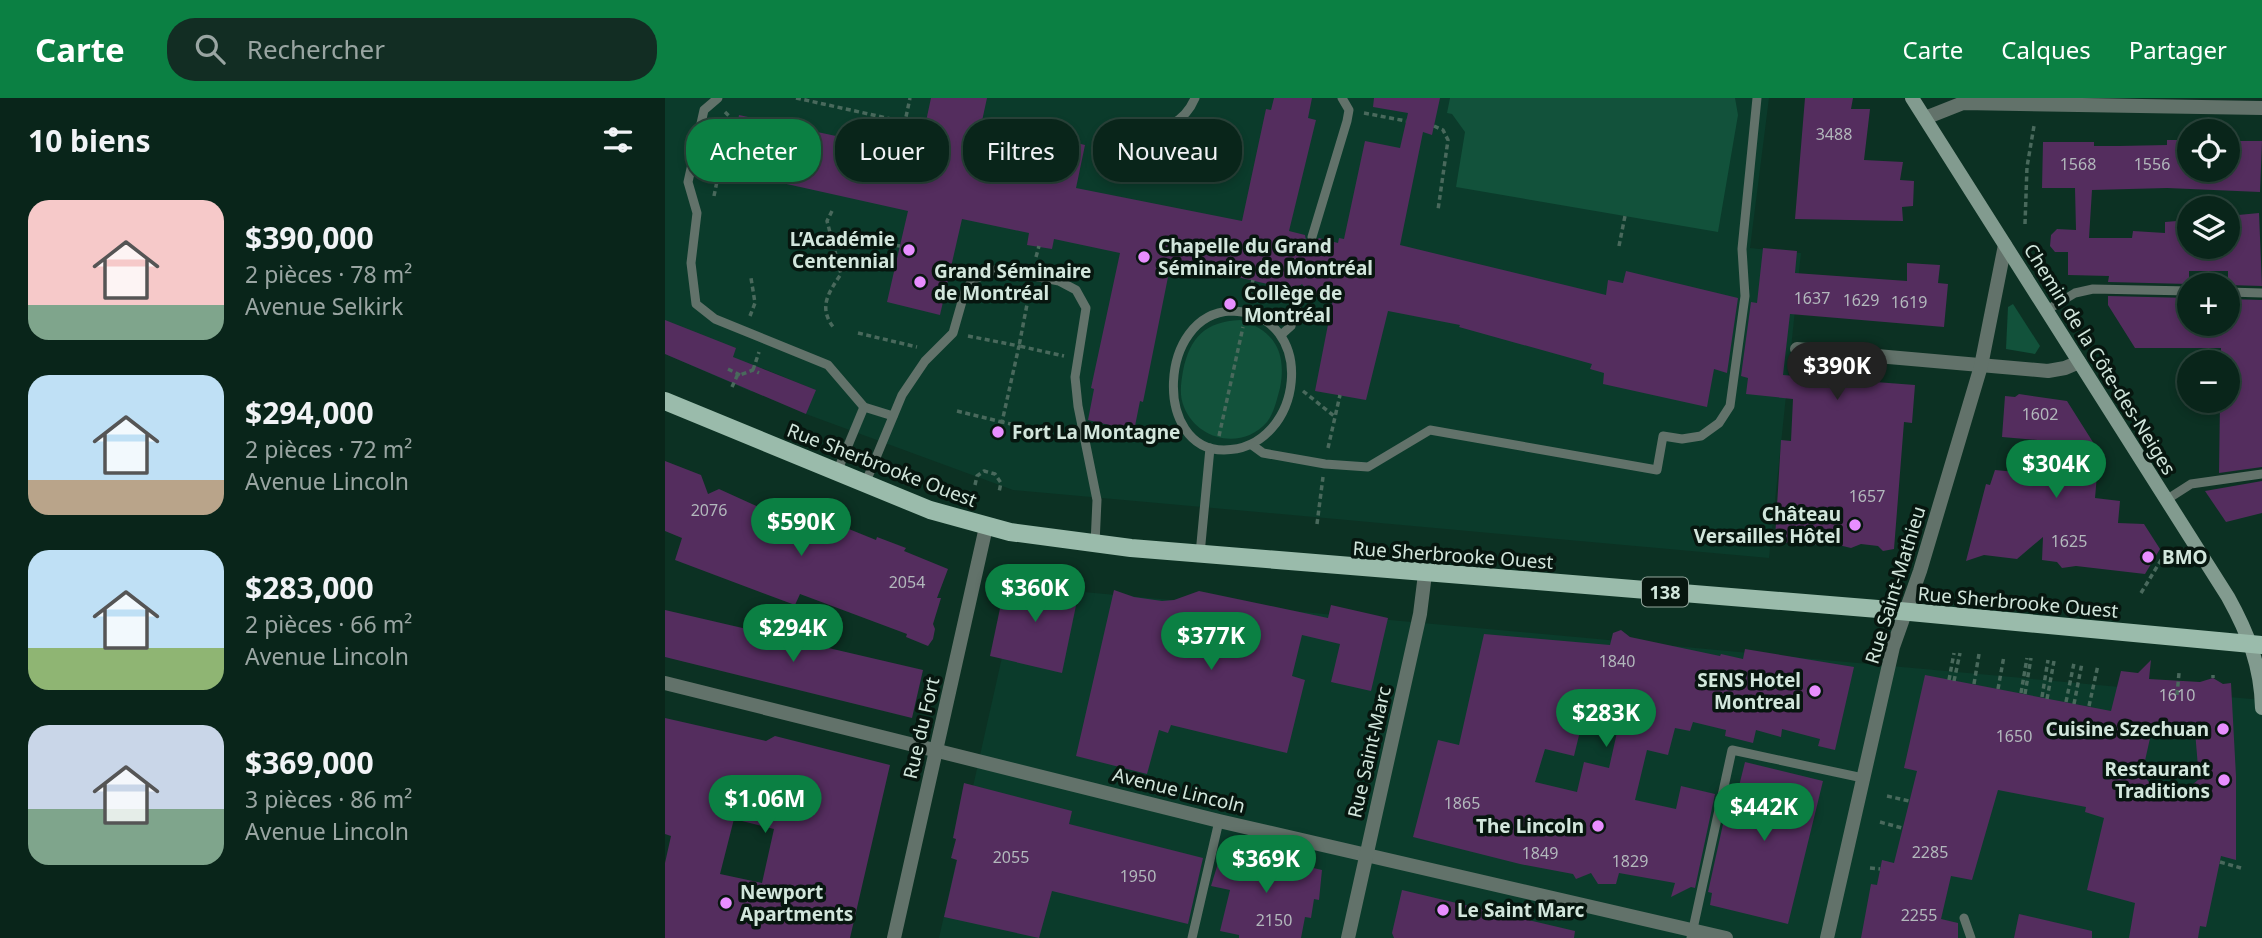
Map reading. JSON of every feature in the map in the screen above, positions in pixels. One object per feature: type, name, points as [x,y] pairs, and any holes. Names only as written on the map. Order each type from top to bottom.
[{"type":"main road","name":"Chemin de la Côte-des-Neiges","points":[[1912,98],[2257,644],[2262,708]]},
{"type":"main road","name":"Rue Sherbrooke Ouest","points":[[665,401],[930,510],[986,527],[1095,544],[2257,644]]},
{"type":"street","points":[[1925,118],[1963,103],[2262,108]]},
{"type":"street","name":"Rue Saint-Mathieu","points":[[1827,938],[1893,647],[1982,366],[2005,245]]},
{"type":"street","points":[[1797,349],[2054,370],[2079,362]]},
{"type":"street","name":"Rue du Fort","points":[[894,938],[986,527]]},
{"type":"street","name":"Rue Saint-Marc","points":[[1348,938],[1420,614],[1425,574]]},
{"type":"street","name":"Avenue Lincoln","points":[[665,683],[1219,821],[1367,854],[1692,934],[1726,938]]},
{"type":"lane","points":[[718,98],[704,110],[688,182],[697,213],[691,262],[696,304],[715,319],[828,365],[864,407],[893,416]]},
{"type":"lane","points":[[1178,119],[1195,98]]},
{"type":"lane","points":[[1313,237],[1347,121],[1349,110],[1342,98]]},
{"type":"lane","points":[[1252,445],[1263,453],[1368,467],[1430,430],[1657,470],[1663,436],[1682,439],[1701,436],[1719,423],[1730,406],[1745,296],[1742,249],[1757,98]]},
{"type":"lane","points":[[865,484],[893,416],[917,372],[953,333],[965,291],[978,275],[990,270],[1003,270],[1071,286],[1081,295],[1086,308],[1075,377],[1097,500],[1095,544]]},
{"type":"lane","points":[[2047,310],[2075,293],[2093,289],[2177,291]]},
{"type":"lane","points":[[1281,335],[1291,326],[1301,292]]},
{"type":"lane","points":[[2240,292],[2262,293]]},
{"type":"lane","points":[[1231,310],[1262,318],[1281,335],[1290,361],[1289,394],[1274,425],[1252,445],[1232,450],[1210,448],[1191,437],[1176,407],[1175,374],[1187,334],[1204,318],[1231,310]]},
{"type":"lane","points":[[837,472],[864,407]]},
{"type":"lane","points":[[1200,554],[1210,448]]},
{"type":"lane","points":[[2166,500],[2191,484],[2262,474]]},
{"type":"lane","points":[[1692,934],[1732,750],[1863,778]]},
{"type":"lane","points":[[1192,938],[1219,821]]},
{"type":"lane","points":[[1964,918],[1971,938]]},
{"type":"path","points":[[796,98],[891,119]]},
{"type":"path","points":[[906,119],[910,98]]},
{"type":"path","points":[[1362,113],[1406,121]]},
{"type":"path","points":[[1434,126],[1443,130],[1448,140],[1438,210]]},
{"type":"path","points":[[2025,224],[2027,167],[2033,126]]},
{"type":"path","points":[[714,196],[717,182]]},
{"type":"path","points":[[832,211],[827,221],[841,274],[826,296],[825,317],[834,328]]},
{"type":"path","points":[[1619,246],[1625,216]]},
{"type":"path","points":[[870,242],[900,246]]},
{"type":"path","points":[[1036,257],[1038,246]]},
{"type":"path","points":[[748,320],[755,303],[751,278]]},
{"type":"path","points":[[1250,293],[1253,280]]},
{"type":"path","points":[[1002,422],[1031,287],[1021,285]]},
{"type":"path","points":[[1219,438],[1244,321]]},
{"type":"path","points":[[858,333],[910,346],[929,346]]},
{"type":"path","points":[[961,335],[1069,357],[1067,365]]},
{"type":"path","points":[[753,370],[759,354]]},
{"type":"path","points":[[729,369],[740,375]]},
{"type":"path","points":[[732,387],[740,375],[753,370],[759,373]]},
{"type":"path","points":[[1302,391],[1334,416]]},
{"type":"path","points":[[1327,454],[1340,395]]},
{"type":"path","points":[[957,411],[1051,433]]},
{"type":"path","points":[[975,485],[977,476],[983,471],[995,474],[1000,483],[999,492]]},
{"type":"path","points":[[1317,524],[1324,472]]},
{"type":"path","points":[[2141,593],[2166,552]]},
{"type":"path","points":[[2154,559],[2159,563]]},
{"type":"path","points":[[1954,653],[1952,680],[1960,653]]},
{"type":"path","points":[[1974,684],[1979,654]]},
{"type":"path","points":[[1998,689],[2004,656]]},
{"type":"path","points":[[2023,694],[2029,658]]},
{"type":"path","points":[[2048,660],[2044,698],[2055,661]]},
{"type":"path","points":[[2066,702],[2074,663]]},
{"type":"path","points":[[2074,704],[2082,663]]},
{"type":"path","points":[[2089,706],[2098,665]]},
{"type":"path","points":[[2177,695],[2179,673]]},
{"type":"path","points":[[1887,796],[1909,801]]},
{"type":"path","points":[[1880,822],[1902,828]]},
{"type":"path","points":[[2220,862],[2241,868]]},
{"type":"path","points":[[1870,868],[1880,869]]},
{"type":"shaded area","name":"Collège de Montréal","points":[[665,98],[1769,98],[1750,248],[1801,253],[1769,558],[1013,490],[806,414],[815,390],[762,368],[752,392],[665,354]]},
{"type":"shaded area","points":[[1450,98],[1735,98],[1738,115],[1718,232],[1456,187],[1465,132],[1452,114],[1447,113]]},
{"type":"shaded area","points":[[2013,304],[2040,346],[2035,354],[2006,349],[2008,307]]},
{"type":"shaded area","points":[[1240,320],[1262,330],[1275,344],[1281,364],[1280,388],[1267,422],[1257,431],[1245,437],[1221,438],[1209,434],[1190,418],[1181,398],[1182,376],[1190,349],[1201,334],[1217,324]]},
{"type":"shaded area","points":[[1018,586],[2262,700],[2262,938],[939,938]]},
{"type":"building","points":[[931,98],[987,98],[982,119],[963,119],[963,182],[1077,182],[1076,188],[1242,221],[1266,109],[1271,110],[1274,98],[1312,98],[1308,118],[1316,120],[1289,231],[1305,235],[1306,241],[1313,244],[1319,238],[1338,243],[1339,238],[1344,239],[1365,141],[1400,148],[1408,113],[1373,107],[1374,98],[1440,98],[1432,135],[1423,132],[1400,245],[1606,295],[1608,280],[1623,283],[1626,271],[1738,298],[1727,373],[1714,369],[1707,407],[1603,384],[1604,373],[1590,369],[1592,364],[1459,327],[1460,325],[1388,311],[1366,400],[1315,391],[1333,299],[1308,293],[1302,284],[1294,290],[1171,262],[1143,402],[1140,401],[1134,431],[1088,420],[1094,389],[1091,388],[1120,253],[1054,239],[1052,249],[1027,245],[1029,233],[962,219],[940,315],[887,302],[908,211],[778,182],[821,182],[821,133],[835,136],[835,182],[949,182],[949,119],[926,119]]},
{"type":"building","points":[[1805,98],[1853,98],[1851,109],[1870,109],[1864,160],[1903,162],[1900,180],[1914,181],[1913,206],[1902,207],[1903,221],[1795,219]]},
{"type":"building","points":[[739,115],[757,119],[738,119]]},
{"type":"building","points":[[2167,140],[2177,140],[2177,182],[2240,182],[2240,141],[2262,141],[2260,192],[2167,188],[2092,190],[2089,238],[2132,238],[2133,231],[2165,233],[2165,222],[2177,221],[2177,259],[2240,259],[2240,215],[2259,213],[2262,286],[2240,285],[2240,273],[2228,271],[2177,273],[2177,284],[2108,282],[2109,276],[2068,275],[2068,252],[2055,252],[2050,246],[2051,235],[2057,229],[2076,230],[2075,188],[2042,188],[2043,142],[2094,142],[2094,146],[2167,145]]},
{"type":"building","points":[[1079,144],[1085,145],[1079,174]]},
{"type":"building","points":[[1763,248],[1797,251],[1795,273],[1907,281],[1907,263],[1940,265],[1938,283],[1948,284],[1944,327],[1790,314],[1783,375],[1915,385],[1912,423],[1904,422],[1894,549],[1883,551],[1878,546],[1861,544],[1851,548],[1826,542],[1816,545],[1809,539],[1791,538],[1787,543],[1775,539],[1781,440],[1791,441],[1793,399],[1746,394],[1748,378],[1741,376],[1751,302],[1757,303]]},
{"type":"building","points":[[2108,296],[2177,298],[2177,336],[2240,336],[2240,299],[2262,300],[2262,467],[2219,473],[2220,413],[2240,413],[2240,350],[2135,348],[2108,305]]},
{"type":"building","points":[[665,320],[736,348],[733,357],[816,390],[806,414],[665,354]]},
{"type":"building","points":[[2019,394],[2067,401],[2096,447],[2074,472],[2097,475],[2095,498],[2120,501],[2118,523],[2144,524],[2160,549],[2145,574],[2076,566],[2062,568],[2057,562],[2042,560],[2043,537],[2017,559],[1984,555],[1966,561],[1986,484],[1990,485],[1995,470],[2047,475],[2049,441],[2002,437],[2005,396],[2015,397]]},
{"type":"building","points":[[665,461],[701,475],[708,494],[719,489],[763,509],[820,528],[834,523],[876,540],[877,537],[906,548],[904,551],[948,569],[937,598],[941,598],[933,624],[933,639],[928,646],[906,637],[907,634],[800,594],[795,605],[675,560],[682,538],[665,531]]},
{"type":"building","points":[[2262,481],[2262,513],[2226,522],[2205,491]]},
{"type":"building","points":[[1007,575],[1079,591],[1062,673],[990,656]]},
{"type":"building","points":[[1114,590],[1134,597],[1162,601],[1174,600],[1199,591],[1328,618],[1331,605],[1388,618],[1371,691],[1331,682],[1340,644],[1302,635],[1292,676],[1305,680],[1287,753],[1171,725],[1168,733],[1159,730],[1147,774],[1076,756]]},
{"type":"building","points":[[665,610],[923,670],[912,718],[665,657]]},
{"type":"building","points":[[1621,630],[1630,637],[1720,656],[1721,654],[1743,659],[1745,649],[1854,667],[1835,750],[1818,746],[1820,739],[1782,729],[1781,737],[1756,730],[1753,743],[1725,736],[1726,730],[1693,722],[1690,731],[1675,728],[1668,755],[1647,750],[1635,800],[1676,809],[1681,786],[1715,794],[1695,888],[1691,887],[1671,897],[1675,883],[1619,873],[1616,884],[1598,884],[1591,873],[1576,879],[1573,874],[1520,864],[1413,837],[1438,740],[1459,745],[1484,634],[1610,645],[1613,633]],"holes":[[[1587,702],[1622,710],[1609,768],[1584,762],[1577,792],[1535,782],[1545,749],[1574,756]]]},
{"type":"building","points":[[2151,660],[2149,679],[2200,682],[2213,678],[2223,684],[2231,683],[2236,776],[2236,860],[2221,856],[2206,927],[2200,926],[2198,938],[2129,938],[2135,903],[2087,890],[2104,818],[2085,812],[2086,807],[1998,790],[1972,880],[1951,876],[1941,919],[1958,923],[1958,938],[1861,938],[1871,884],[1877,885],[1882,860],[1894,863],[1917,771],[1904,768],[1925,675],[2111,711],[2121,671],[2138,673]],"holes":[[[2175,723],[2182,730],[2195,731],[2199,779],[2184,792],[2155,789],[2142,774],[2153,725],[2166,727]]]},
{"type":"building","points":[[665,718],[766,741],[775,736],[890,765],[850,938],[665,938],[665,863],[671,836],[665,834]],"holes":[[[734,819],[774,829],[762,883],[720,874]]]},
{"type":"building","points":[[1745,762],[1823,781],[1788,924],[1710,905],[1712,893],[1708,892],[1729,797],[1736,798]]},
{"type":"building","points":[[964,783],[1072,811],[1069,824],[1203,858],[1188,924],[1052,891],[1039,938],[944,917],[957,860],[951,858]]},
{"type":"building","points":[[1223,847],[1322,870],[1319,900],[1314,899],[1311,918],[1305,917],[1301,938],[1239,938],[1239,935],[1220,931],[1230,890],[1211,886]]},
{"type":"building","name":"Le Saint Marc","points":[[1402,890],[1575,931],[1574,938],[1394,938],[1392,933]]},
{"type":"building","points":[[2019,914],[2092,931],[2092,938],[2014,938]]},
{"type":"place","name":"L’Académie Centennial","points":[[909,250]]},
{"type":"place","name":"Chapelle du Grand Séminaire de Montréal","points":[[1144,257]]},
{"type":"place","name":"Grand Séminaire de Montréal","points":[[920,282]]},
{"type":"place","name":"Collège de Montréal","points":[[1230,304]]},
{"type":"place","name":"Fort La Montagne","points":[[998,432]]},
{"type":"place","name":"Château Versailles Hôtel","points":[[1855,525]]},
{"type":"place","name":"BMO","points":[[2148,557]]},
{"type":"place","name":"SENS Hotel Montreal","points":[[1815,691]]},
{"type":"place","name":"Cuisine Szechuan","points":[[2223,729]]},
{"type":"place","name":"Restaurant Traditions","points":[[2224,780]]},
{"type":"place","name":"The Lincoln","points":[[1598,826]]},
{"type":"place","name":"Newport Apartments","points":[[726,903]]},
{"type":"place","name":"Le Saint Marc","points":[[1443,910]]}]
